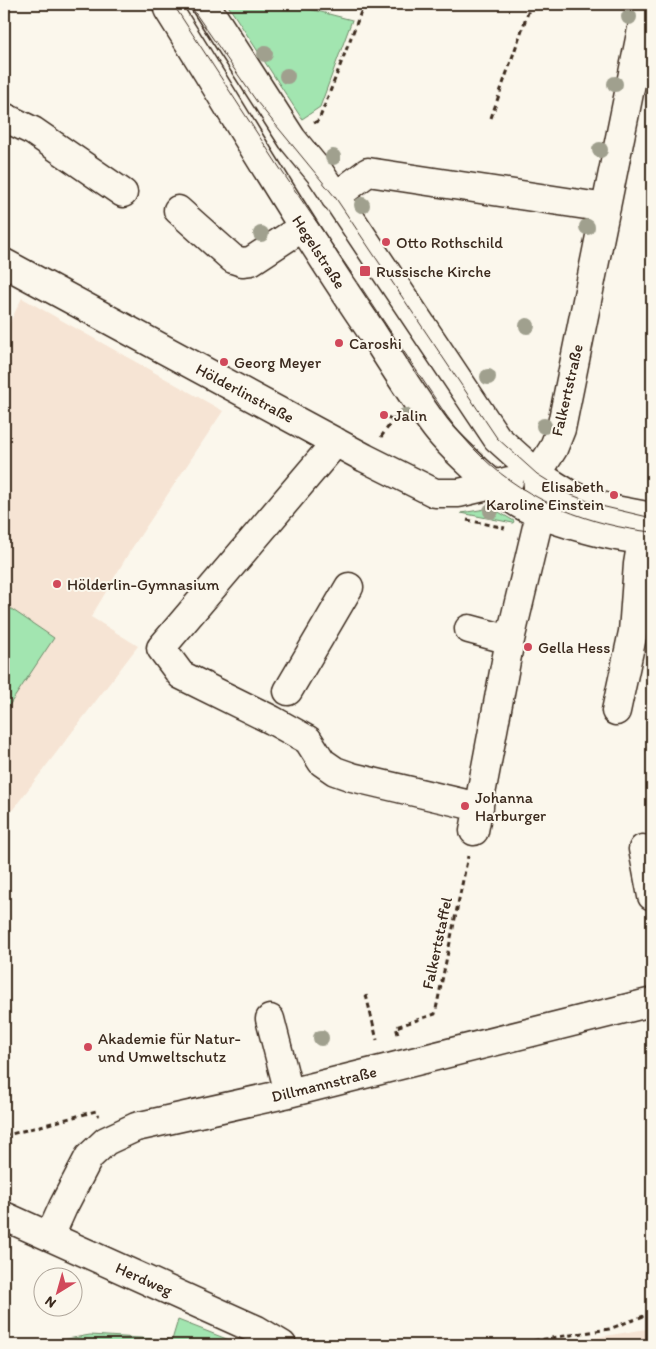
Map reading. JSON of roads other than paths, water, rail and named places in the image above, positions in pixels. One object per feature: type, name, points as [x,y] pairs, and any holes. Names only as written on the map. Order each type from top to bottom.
[{"type":"street","name":"Hegelstraße","points":[[168,4],[168,9],[303,227],[434,425],[460,454],[494,485]]},
{"type":"street","points":[[205,4],[292,139],[320,173],[497,438],[537,474],[568,494],[615,510],[649,532]]},
{"type":"street","name":"Falkertstraße","points":[[537,474],[561,429],[648,4]]},
{"type":"street","points":[[4,116],[33,131],[123,193]]},
{"type":"street","points":[[335,197],[368,172],[606,208]]},
{"type":"street","points":[[178,210],[233,259],[242,262],[252,261],[303,227]]},
{"type":"street","name":"Hölderlinstraße","points":[[4,263],[336,442],[436,493],[459,493],[537,474]]},
{"type":"street","points":[[336,442],[161,648],[181,675],[279,708],[308,740],[322,762],[334,771],[476,819],[510,640],[540,514],[537,474]]},
{"type":"street","points":[[494,485],[516,502],[540,514],[606,534],[649,532]]},
{"type":"street","points":[[616,711],[633,632],[638,564],[649,532]]},
{"type":"street","points":[[279,708],[350,587]]},
{"type":"street","points":[[469,629],[510,640]]},
{"type":"street","points":[[643,849],[652,896]]},
{"type":"street","name":"Dillmannstraße","points":[[50,1236],[89,1157],[106,1141],[136,1128],[289,1093],[652,1002]]},
{"type":"street","points":[[270,1019],[289,1093]]},
{"type":"street","name":"Herdweg","points":[[4,1216],[257,1330],[282,1345]]},
{"type":"tram line","points":[[173,4],[283,173],[446,415],[468,443],[500,473],[540,499],[562,509],[606,524],[652,532]]},
{"type":"tram line","points":[[189,4],[257,102],[335,197],[497,438],[537,474],[569,494],[601,506],[652,518]]},
{"type":"place","name":"Otto Rothschild","points":[[386,242]]},
{"type":"place","name":"Russische Kirche","points":[[365,271]]},
{"type":"place","name":"Caroshi","points":[[339,343]]},
{"type":"place","name":"Georg Meyer","points":[[224,362]]},
{"type":"place","name":"Jalin","points":[[384,415]]},
{"type":"place","name":"Elisabeth Karoline Einstein","points":[[614,495]]},
{"type":"place","name":"Hölderlin-Gymnasium","points":[[57,584]]},
{"type":"place","name":"Gella Hess","points":[[528,647]]},
{"type":"place","name":"Johanna Harburger","points":[[465,806]]},
{"type":"place","name":"Akademie für Natur- und Umweltschutz","points":[[88,1047]]}]
